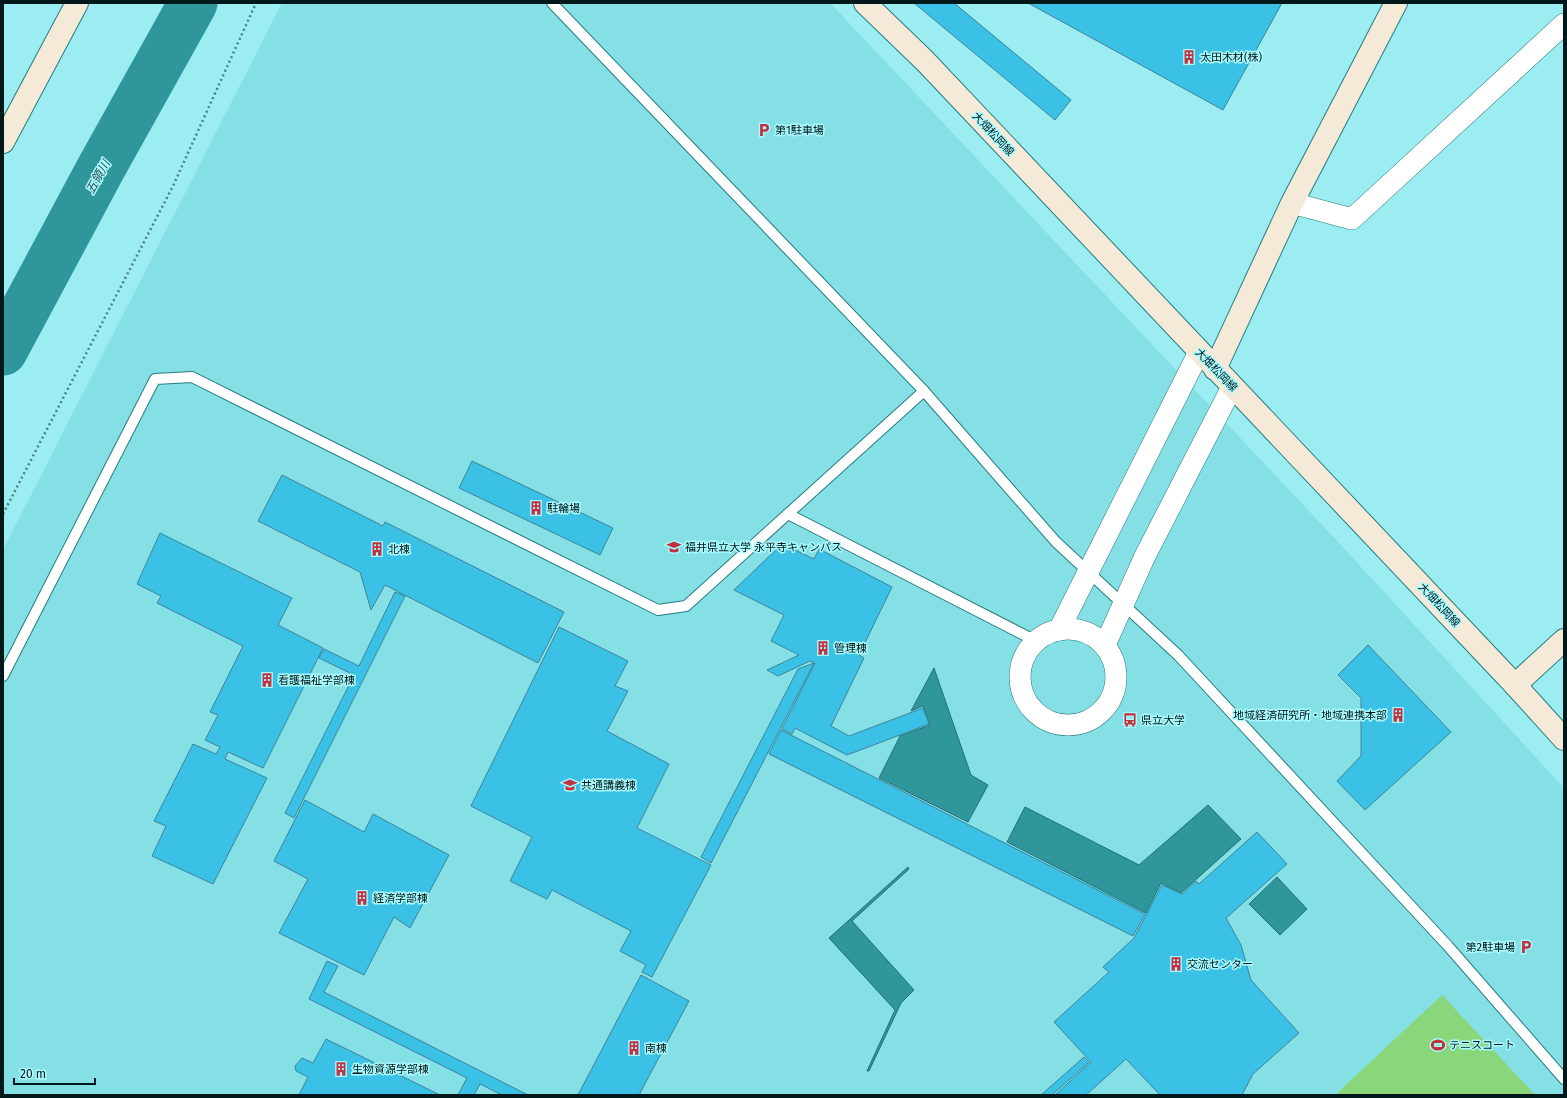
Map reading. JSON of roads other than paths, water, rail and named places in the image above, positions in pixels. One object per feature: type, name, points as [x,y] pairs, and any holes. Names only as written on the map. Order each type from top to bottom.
[{"type":"main road","points":[[3,142],[77,3]]},
{"type":"main road","name":"大畑松岡線","points":[[865,3],[925,61],[1515,685],[1564,739]]},
{"type":"main road","points":[[1215,369],[1292,203],[1396,3]]},
{"type":"main road","points":[[1515,685],[1564,640]]},
{"type":"street","points":[[1292,203],[1352,219],[1564,24]]},
{"type":"street","points":[[1059,630],[1199,352]]},
{"type":"street","points":[[1104,645],[1124,605],[1145,556],[1232,387]]},
{"type":"street","points":[[1059,630],[1076,630],[1092,635],[1104,645],[1114,660],[1116,676],[1112,697],[1103,711],[1085,722],[1068,725],[1044,719],[1032,708],[1024,694],[1020,678],[1023,661],[1036,641],[1059,630]]},
{"type":"lane","points":[[552,3],[924,391],[1056,542],[1178,655],[1448,946],[1564,1078]]},
{"type":"lane","points":[[3,676],[155,379],[192,377],[658,610],[686,606],[924,391]]},
{"type":"lane","points":[[788,514],[1036,641]]},
{"type":"waterway","name":"五領川","points":[[3,351],[101,168],[193,3]]},
{"type":"place","name":"太田木材(株)","points":[[1189,57]]},
{"type":"place","name":"第1駐車場","points":[[764,130]]},
{"type":"place","name":"駐輪場","points":[[536,508]]},
{"type":"place","name":"福井県立大学 永平寺キャンパス","points":[[674,547]]},
{"type":"place","name":"北棟","points":[[377,549]]},
{"type":"place","name":"管理棟","points":[[823,648]]},
{"type":"place","name":"看護福祉学部棟","points":[[267,680]]},
{"type":"place","name":"地域経済研究所・地域連携本部","points":[[1398,715]]},
{"type":"place","name":"県立大学","points":[[1130,720]]},
{"type":"place","name":"共通講義棟","points":[[570,785]]},
{"type":"place","name":"経済学部棟","points":[[362,898]]},
{"type":"place","name":"第2駐車場","points":[[1526,947]]},
{"type":"place","name":"交流センター","points":[[1176,964]]},
{"type":"place","name":"テニスコート","points":[[1438,1045]]},
{"type":"place","name":"南棟","points":[[634,1048]]},
{"type":"place","name":"生物資源学部棟","points":[[341,1069]]}]
